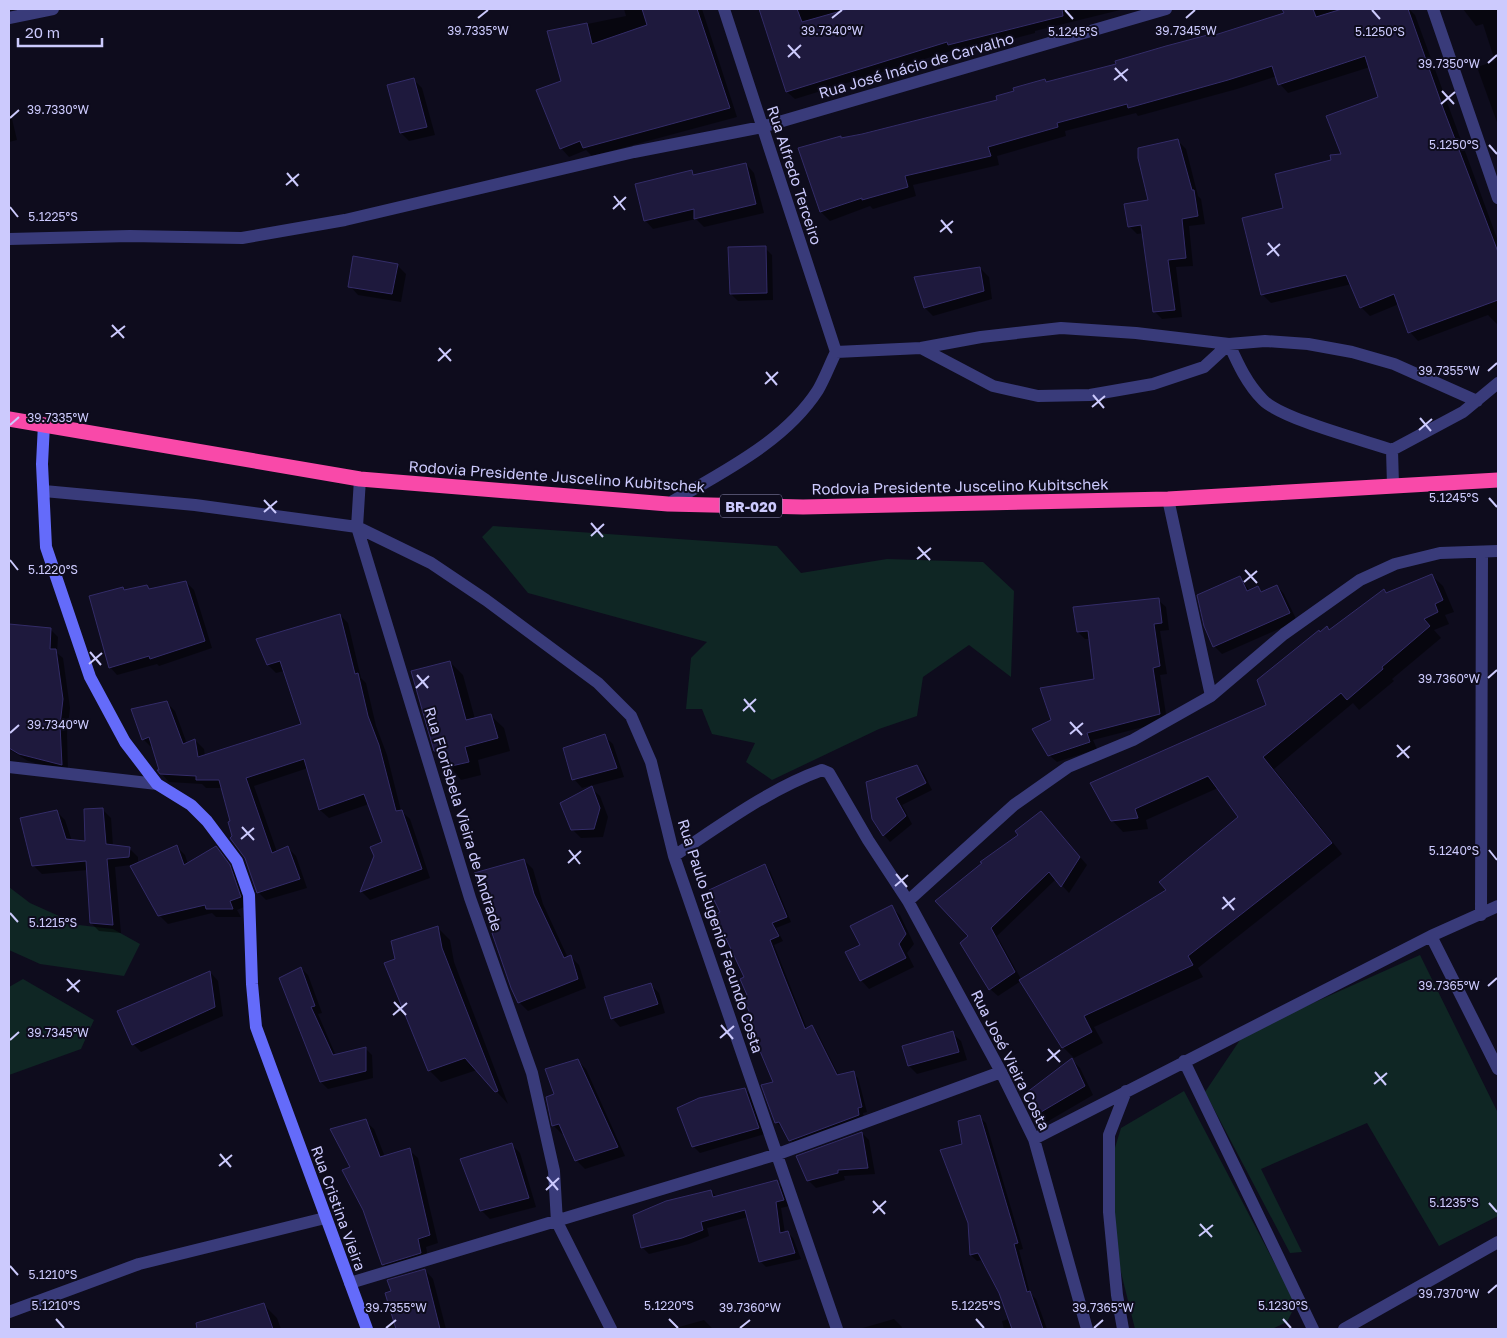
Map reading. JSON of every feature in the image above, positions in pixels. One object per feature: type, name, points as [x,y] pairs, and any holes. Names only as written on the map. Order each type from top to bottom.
[{"type":"highway","name":"Rodovia Presidente Juscelino Kubitschek","points":[[9,419],[360,479],[668,504],[803,507],[1168,499],[1498,480]]},
{"type":"street","points":[[9,18],[53,9]]},
{"type":"street","name":"Rua Alfredo Terceiro","points":[[724,9],[836,352]]},
{"type":"street","name":"Rua José Inácio de Carvalho","points":[[9,239],[130,236],[242,238],[345,220],[634,152],[762,127],[1166,9]]},
{"type":"street","points":[[1433,9],[1498,198]]},
{"type":"street","points":[[668,504],[743,460],[771,440],[797,415],[818,390],[836,352],[921,348],[981,337],[1061,328],[1154,334],[1229,344],[1265,341],[1308,344],[1352,352],[1394,364],[1478,400]]},
{"type":"street","points":[[921,348],[993,386],[1038,396],[1090,395],[1153,384],[1204,367],[1229,344]]},
{"type":"street","points":[[1229,344],[1245,378],[1264,401],[1291,415],[1392,450],[1462,412],[1498,383]]},
{"type":"street","points":[[44,424],[42,464],[46,547],[90,677],[125,742],[157,784]]},
{"type":"street","points":[[1392,450],[1393,485]]},
{"type":"street","points":[[44,491],[195,505],[357,527],[360,479]]},
{"type":"street","points":[[1168,499],[1211,696]]},
{"type":"street","name":"Rua Paulo Eugenio Facundo Costa","points":[[357,527],[430,564],[486,600],[598,684],[631,716],[651,762],[674,856],[837,1329]]},
{"type":"street","name":"Rua Florisbela Vieira de Andrade","points":[[357,527],[470,898],[532,1073],[554,1171],[557,1222],[611,1329]]},
{"type":"street","points":[[908,901],[1014,805],[1068,767],[1133,740],[1211,696],[1284,634],[1360,580],[1395,564],[1431,555],[1498,551]]},
{"type":"street","points":[[1481,915],[1482,552]]},
{"type":"street","points":[[9,766],[157,784]]},
{"type":"street","name":"Rua José Vieira Costa","points":[[674,856],[748,807],[805,776],[822,770],[829,773],[868,840],[908,901],[1001,1072],[1034,1139],[1087,1329]]},
{"type":"street","name":"Rua Cristina Vieira","points":[[157,784],[191,805],[207,821],[237,861],[249,895],[252,984],[256,1027],[367,1329]]},
{"type":"street","points":[[1034,1139],[1431,936],[1498,906]]},
{"type":"street","points":[[1431,936],[1498,1069]]},
{"type":"street","points":[[1184,1061],[1313,1329]]},
{"type":"street","points":[[350,1283],[778,1154],[1001,1072]]},
{"type":"street","points":[[1123,1329],[1116,1295],[1109,1212],[1109,1164],[1110,1135],[1126,1091]]},
{"type":"street","points":[[9,1312],[139,1264],[325,1218]]},
{"type":"street","points":[[1344,1329],[1498,1242]]},
{"type":"green space","points":[[493,526],[777,546],[801,573],[887,559],[983,562],[1014,591],[1011,677],[969,645],[923,677],[917,716],[879,729],[772,780],[746,762],[755,743],[712,734],[702,709],[686,709],[691,658],[707,642],[528,593],[482,537]]},
{"type":"green space","points":[[9,887],[30,903],[79,925],[113,929],[140,944],[124,976],[40,964],[9,950]]},
{"type":"green space","points":[[1420,955],[1498,1113],[1498,1216],[1439,1246],[1367,1123],[1261,1169],[1302,1252],[1290,1253],[1205,1092],[1244,1034]]},
{"type":"green space","points":[[23,979],[94,1020],[81,1049],[9,1075],[9,987]]},
{"type":"green space","points":[[1184,1091],[1296,1304],[1287,1322],[1272,1329],[1135,1329],[1115,1248],[1114,1151],[1121,1128]]},
{"type":"building","points":[[642,9],[697,9],[730,108],[583,148],[580,141],[560,149],[536,90],[561,81],[547,31],[587,23],[592,44],[647,25]]},
{"type":"building","points":[[759,9],[797,9],[802,22],[848,9],[1062,9],[1063,16],[948,45],[947,42],[786,92]]},
{"type":"building","points":[[1282,9],[1313,9],[1316,17],[1342,9],[1408,9],[1443,108],[1498,252],[1498,300],[1408,333],[1394,294],[1360,308],[1346,275],[1261,295],[1242,218],[1283,208],[1275,174],[1331,160],[1330,155],[1341,154],[1326,116],[1378,97],[1365,56],[1278,85],[1272,66],[1128,108],[1127,104],[1057,123],[1058,127],[988,147],[991,156],[905,176],[908,187],[862,200],[862,198],[820,212],[798,148],[841,136],[841,138],[862,134],[997,100],[996,96],[1014,91],[1013,88],[1045,79],[1046,82],[1116,64],[1115,61],[1166,46],[1215,33],[1215,35],[1284,13]]},
{"type":"building","points":[[414,78],[427,127],[400,133],[387,85]]},
{"type":"building","points":[[1178,139],[1192,190],[1194,190],[1198,216],[1182,219],[1186,258],[1168,260],[1175,310],[1153,312],[1141,225],[1128,227],[1124,204],[1148,200],[1138,158],[1138,148]]},
{"type":"building","points":[[746,163],[756,204],[694,219],[694,209],[644,221],[635,184],[692,170],[693,175]]},
{"type":"building","points":[[766,246],[767,293],[730,294],[728,247]]},
{"type":"building","points":[[353,256],[398,264],[392,294],[348,287]]},
{"type":"building","points":[[980,267],[984,291],[924,308],[914,277]]},
{"type":"building","points":[[1432,574],[1443,600],[1435,604],[1438,612],[1424,619],[1430,626],[1347,700],[1341,693],[1263,757],[1332,843],[1188,956],[1193,965],[1084,1016],[1092,1032],[1062,1048],[1019,980],[1166,890],[1159,882],[1238,817],[1208,776],[1135,809],[1138,818],[1111,821],[1090,783],[1266,705],[1257,680],[1319,630],[1320,632],[1327,626],[1329,630],[1384,589],[1386,593]]},
{"type":"building","points":[[1240,576],[1247,591],[1258,586],[1261,592],[1277,585],[1290,613],[1213,647],[1204,626],[1197,595]]},
{"type":"building","points":[[186,581],[205,641],[150,659],[149,656],[109,668],[89,596],[123,587],[124,590],[147,585],[149,589]]},
{"type":"building","points":[[1159,598],[1162,623],[1154,624],[1160,666],[1153,668],[1160,714],[1087,733],[1090,742],[1048,756],[1032,729],[1051,720],[1040,688],[1094,679],[1088,631],[1077,632],[1073,607]]},
{"type":"building","points":[[340,614],[355,674],[358,673],[368,716],[379,745],[396,811],[402,810],[422,869],[360,892],[374,856],[370,847],[382,842],[364,794],[319,810],[304,759],[246,778],[272,853],[288,846],[300,879],[257,893],[245,858],[230,838],[232,836],[228,822],[230,821],[219,780],[196,780],[196,776],[160,774],[157,770],[159,770],[149,737],[142,740],[131,709],[167,701],[183,744],[195,739],[198,757],[301,724],[280,661],[267,665],[256,639]]},
{"type":"building","points":[[9,624],[51,628],[50,649],[56,649],[63,699],[60,725],[62,765],[19,754],[9,748]]},
{"type":"building","points":[[450,661],[466,720],[491,714],[498,738],[465,747],[469,762],[447,767],[443,752],[434,751],[411,671]]},
{"type":"building","points":[[605,734],[617,768],[572,780],[563,748]]},
{"type":"building","points":[[917,765],[926,783],[896,798],[906,816],[883,836],[872,819],[866,782]]},
{"type":"building","points":[[592,786],[600,808],[594,829],[571,830],[560,803]]},
{"type":"building","points":[[103,808],[106,844],[130,847],[129,857],[107,859],[113,925],[90,923],[86,861],[32,866],[20,818],[57,810],[66,839],[85,841],[84,809]]},
{"type":"building","points":[[1041,811],[1080,857],[1061,887],[1049,872],[991,928],[1015,972],[989,990],[960,943],[968,936],[935,901],[982,863],[980,862],[1018,835],[1015,831]]},
{"type":"building","points":[[177,845],[184,865],[216,846],[230,865],[241,897],[230,901],[233,909],[206,909],[205,905],[158,916],[130,866]]},
{"type":"building","points":[[524,859],[534,894],[564,958],[571,955],[578,979],[518,1003],[492,933],[500,929],[474,873]]},
{"type":"building","points":[[765,864],[787,917],[772,923],[779,936],[770,940],[783,974],[805,1029],[812,1025],[837,1075],[854,1071],[862,1107],[858,1108],[859,1115],[789,1141],[779,1122],[775,1123],[761,1085],[773,1082],[746,1018],[751,1016],[743,997],[747,995],[740,979],[744,977],[715,915],[720,912],[709,890]]},
{"type":"building","points":[[892,905],[906,934],[899,944],[906,958],[860,981],[845,952],[860,945],[850,926]]},
{"type":"building","points":[[438,926],[442,948],[498,1091],[495,1092],[465,1058],[428,1071],[384,963],[395,959],[391,941]]},
{"type":"building","points":[[301,967],[315,1006],[311,1007],[333,1055],[366,1047],[366,1071],[320,1082],[279,978]]},
{"type":"building","points":[[210,971],[215,1007],[132,1045],[117,1011]]},
{"type":"building","points":[[651,983],[658,1004],[611,1019],[604,997]]},
{"type":"building","points":[[953,1031],[959,1052],[908,1066],[902,1046]]},
{"type":"building","points":[[1072,1058],[1085,1086],[1036,1115],[1022,1096]]},
{"type":"building","points":[[578,1059],[618,1147],[575,1161],[559,1124],[552,1126],[546,1097],[554,1094],[545,1069]]},
{"type":"building","points":[[745,1088],[759,1128],[692,1147],[677,1108],[699,1098]]},
{"type":"building","points":[[980,1115],[1018,1243],[1014,1244],[1027,1292],[1030,1291],[1043,1329],[1012,1329],[999,1293],[978,1253],[970,1255],[968,1223],[940,1150],[962,1144],[958,1121]]},
{"type":"building","points":[[366,1119],[380,1157],[410,1148],[430,1235],[418,1239],[421,1253],[382,1265],[363,1210],[342,1170],[350,1167],[330,1129]]},
{"type":"building","points":[[862,1132],[868,1168],[838,1170],[838,1173],[807,1181],[796,1156]]},
{"type":"building","points":[[512,1143],[529,1198],[480,1211],[460,1159]]},
{"type":"building","points":[[777,1180],[784,1200],[776,1202],[780,1233],[788,1231],[795,1253],[759,1262],[745,1210],[701,1222],[703,1230],[682,1238],[641,1248],[633,1215],[666,1201],[711,1190],[713,1197]]},
{"type":"building","points":[[425,1269],[440,1329],[396,1329],[385,1293],[391,1291],[387,1280]]},
{"type":"building","points":[[264,1303],[273,1329],[197,1329],[196,1323]]}]
